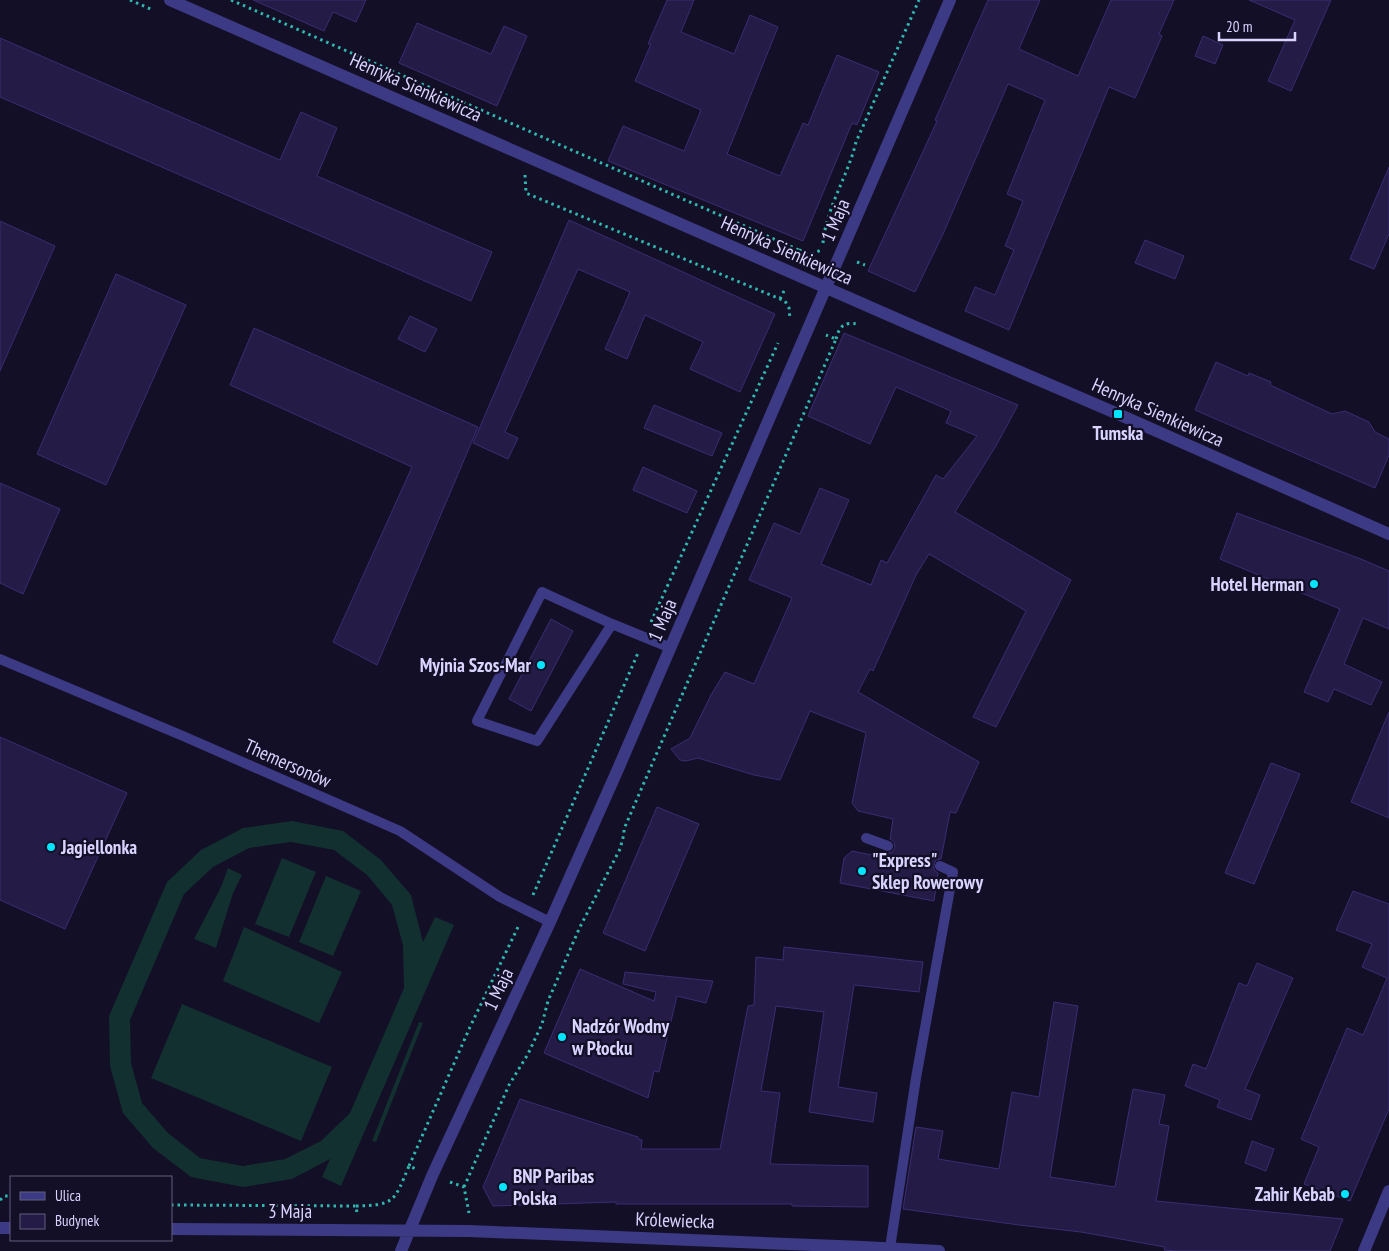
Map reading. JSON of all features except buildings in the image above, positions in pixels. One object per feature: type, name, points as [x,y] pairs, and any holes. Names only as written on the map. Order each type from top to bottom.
[{"type":"street","name":"Henryka Sienkiewicza","points":[[170,0],[1389,534]]},
{"type":"street","name":"1 Maja","points":[[401,1251],[432,1176],[550,922],[671,648],[950,0]]},
{"type":"street","points":[[1364,1251],[1389,1191]]},
{"type":"street","name":"3 Maja","points":[[172,1229],[408,1231]]},
{"type":"street","name":"Królewiecka","points":[[408,1231],[489,1232],[939,1251]]},
{"type":"lane","points":[[612,624],[537,741],[477,720],[542,592],[671,648]]},
{"type":"lane","name":"Themersonów","points":[[0,660],[183,736],[400,831],[500,897],[550,922]]},
{"type":"lane","points":[[866,838],[888,846]]},
{"type":"lane","points":[[890,1248],[916,1078],[954,872],[940,866]]},
{"type":"path","points":[[130,0],[158,12]]},
{"type":"path","points":[[231,0],[799,250]]},
{"type":"path","points":[[822,249],[824,229],[852,158],[856,142],[919,0]]},
{"type":"path","points":[[525,172],[526,193],[785,301],[789,308],[790,319]]},
{"type":"green space","points":[[292,821],[343,831],[381,860],[411,895],[423,942],[435,917],[454,925],[341,1186],[322,1177],[330,1159],[292,1179],[243,1187],[191,1177],[153,1148],[123,1113],[110,1066],[109,1016],[167,882],[201,850],[243,828]],"holes":[[[291,842],[334,850],[367,875],[392,905],[403,945],[404,988],[350,1113],[321,1141],[285,1159],[243,1166],[200,1158],[168,1133],[142,1103],[131,1063],[130,1020],[184,894],[213,867],[249,848]]]},
{"type":"green space","points":[[282,858],[316,872],[289,937],[255,924]]},
{"type":"green space","points":[[228,868],[242,875],[233,893],[216,948],[194,939],[221,887]]},
{"type":"green space","points":[[326,876],[361,891],[333,956],[299,942]]},
{"type":"green space","points":[[244,927],[342,972],[319,1023],[223,981]]},
{"type":"green space","points":[[182,1004],[332,1067],[301,1141],[151,1078]]},
{"type":"green space","points":[[419,1022],[423,1023],[376,1142],[372,1141]]},
{"type":"place","name":"Tumska","points":[[1118,414]]},
{"type":"place","name":"Hotel Herman","points":[[1314,584]]},
{"type":"place","name":"Myjnia Szos-Mar","points":[[541,665]]},
{"type":"place","name":"Jagiellonka","points":[[51,847]]},
{"type":"place","name":"\"Express\" Sklep Rowerowy","points":[[862,871]]},
{"type":"place","name":"Nadzór Wodny w Płocku","points":[[562,1037]]},
{"type":"place","name":"BNP Paribas Polska","points":[[503,1187]]},
{"type":"place","name":"Zahir Kebab","points":[[1345,1194]]}]
